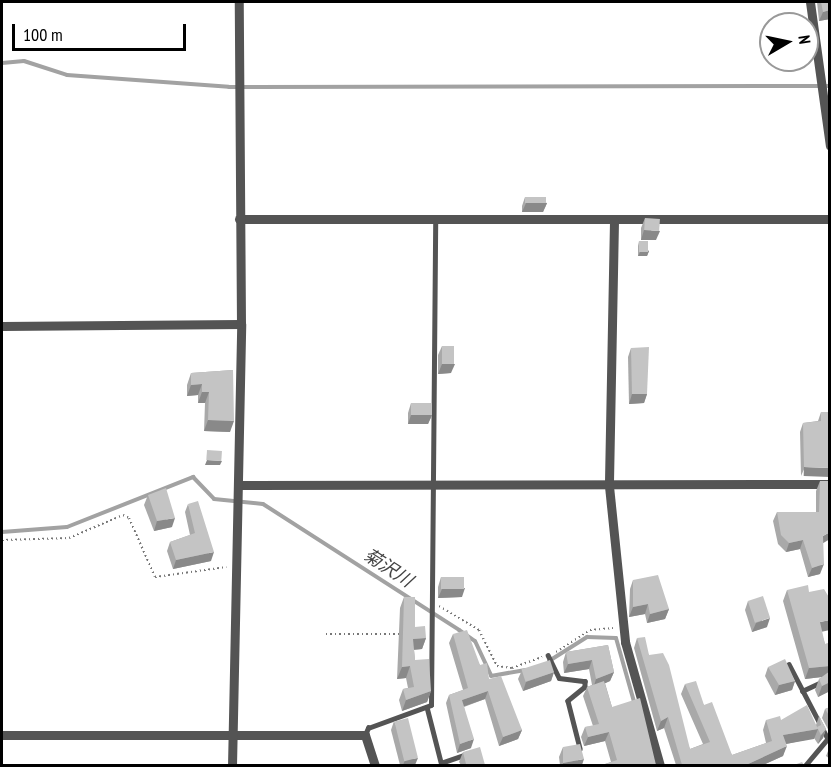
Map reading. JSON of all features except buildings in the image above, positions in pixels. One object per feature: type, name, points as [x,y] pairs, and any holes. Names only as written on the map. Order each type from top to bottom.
[{"type":"street","points":[[232,765],[241,324],[239,2]]},
{"type":"street","points":[[810,2],[830,146]]},
{"type":"street","points":[[239,219],[614,221],[830,219]]},
{"type":"street","points":[[614,221],[609,486],[624,629],[633,684],[660,765]]},
{"type":"street","points":[[2,326],[241,324]]},
{"type":"street","points":[[238,485],[830,484]]},
{"type":"street","points":[[2,735],[365,735],[375,765]]},
{"type":"lane","points":[[365,735],[368,728],[431,705],[435,219]]},
{"type":"lane","points":[[548,655],[559,678],[585,681],[585,687],[568,701],[583,758]]},
{"type":"lane","points":[[789,664],[828,741],[805,765]]},
{"type":"lane","points":[[802,691],[830,678]]},
{"type":"lane","points":[[427,707],[442,764],[477,751]]},
{"type":"path","points":[[2,540],[69,538],[123,515],[129,518],[155,578],[235,565]]},
{"type":"path","points":[[432,602],[478,630],[503,669],[548,655],[590,630],[624,629]]},
{"type":"path","points":[[326,634],[408,633]]},
{"type":"waterway","points":[[2,63],[24,61],[67,75],[229,87],[830,86]]},
{"type":"waterway","name":"菊沢川","points":[[2,532],[67,527],[193,477],[214,499],[263,504],[459,630],[475,641],[491,676],[525,670]]},
{"type":"waterway","name":"菊沢川","points":[[549,661],[587,637],[616,638],[635,705]]}]
